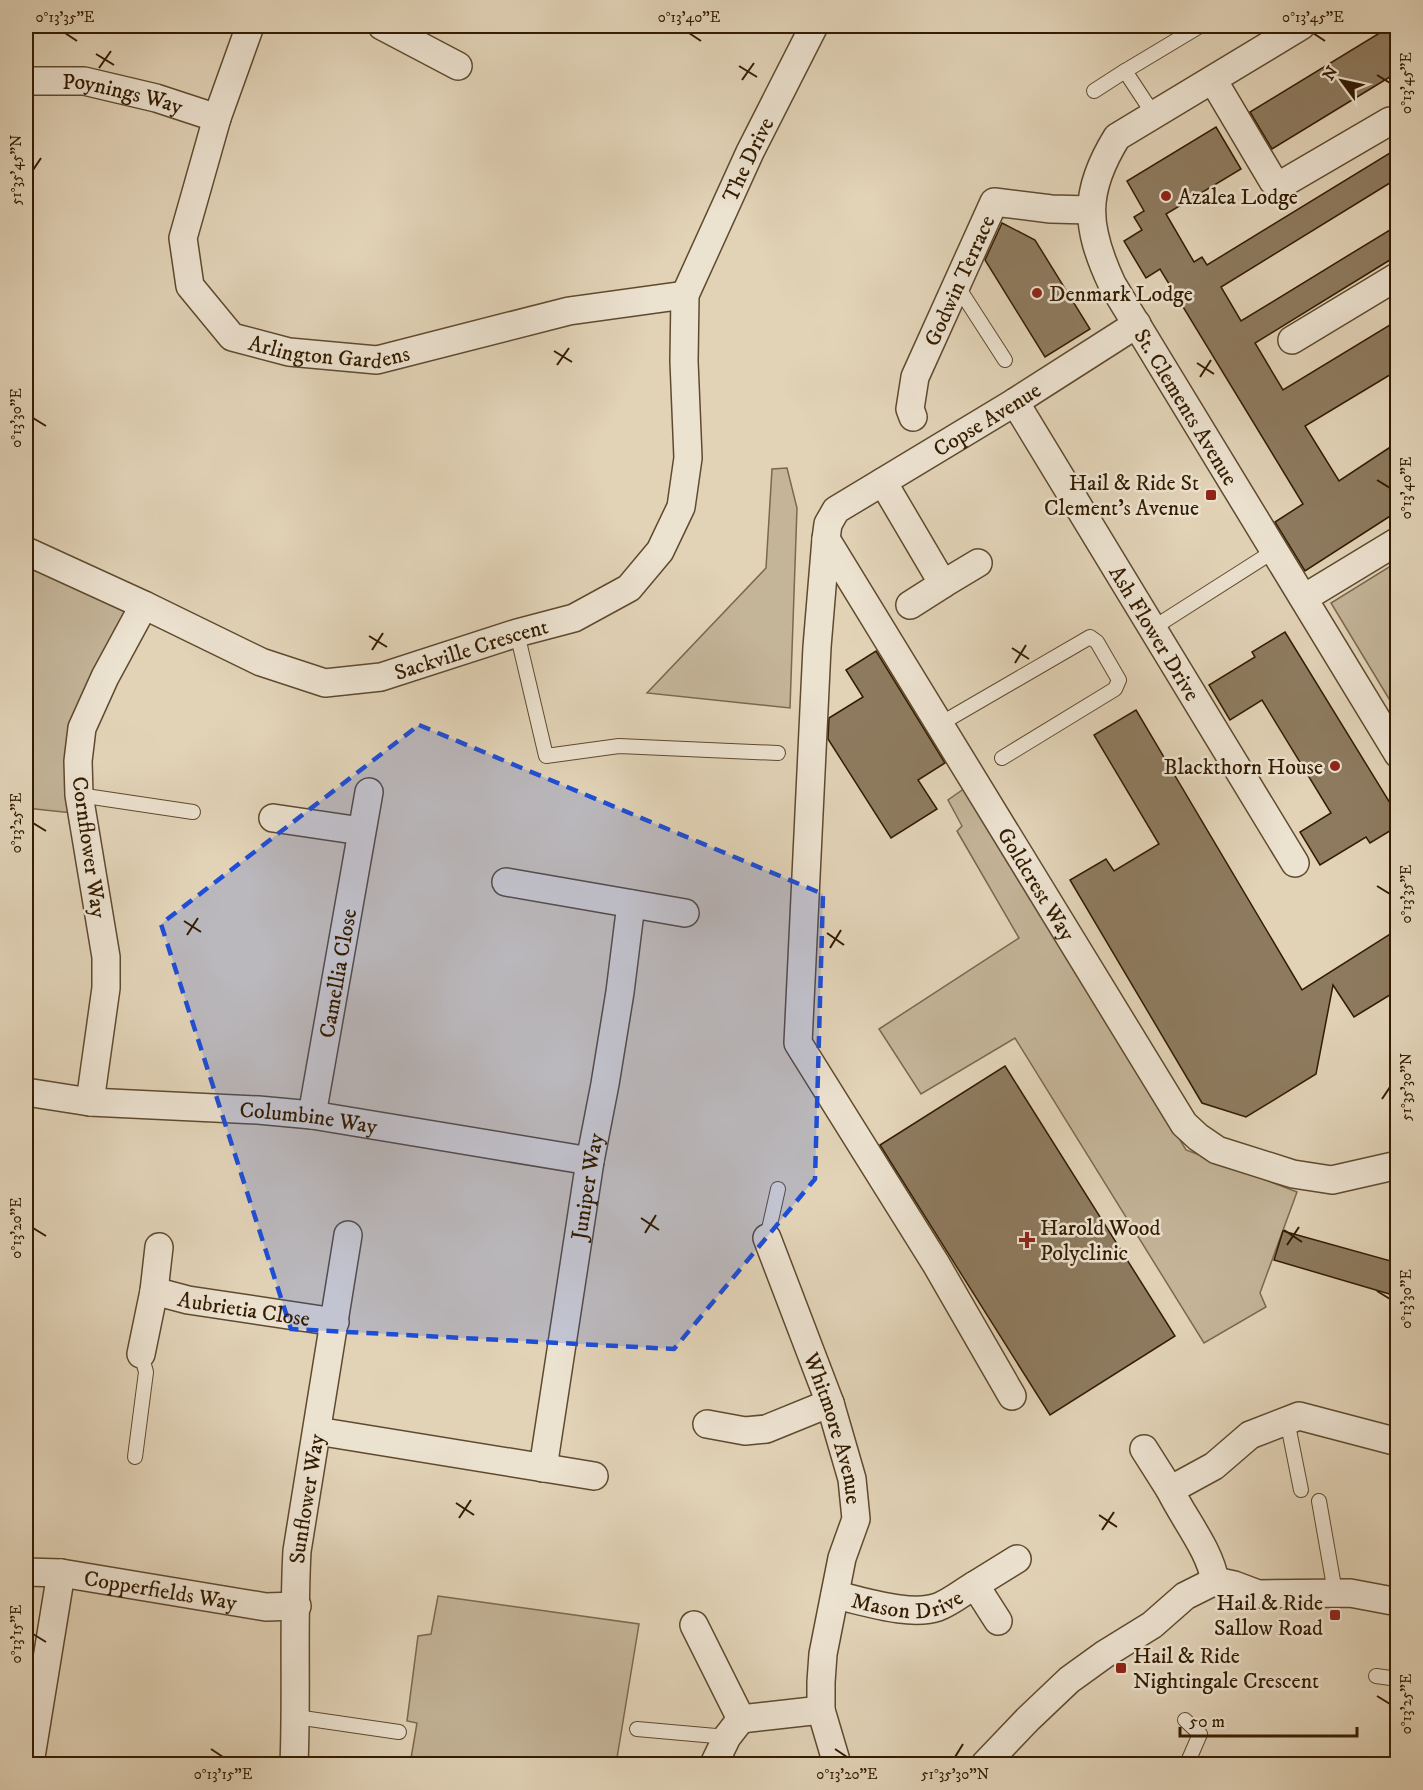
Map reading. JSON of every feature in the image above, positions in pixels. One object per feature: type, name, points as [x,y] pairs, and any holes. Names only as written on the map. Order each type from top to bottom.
[{"type":"street","name":"Arlington Gardens","points":[[250,26],[217,118],[183,238],[190,286],[232,337],[290,352],[377,360],[569,311],[685,295]]},
{"type":"street","points":[[382,26],[458,66]]},
{"type":"street","name":"The Drive","points":[[685,295],[750,152],[814,26]]},
{"type":"street","name":"St. Clements Avenue","points":[[1301,26],[1117,137],[1096,179],[1090,210],[1099,257],[1112,284],[1398,754]]},
{"type":"street","points":[[1213,80],[1274,181],[1282,184],[1390,121],[1398,124]]},
{"type":"street","name":"Poynings Way","points":[[26,81],[84,81],[156,98],[217,118]]},
{"type":"street","name":"Godwin Terrace","points":[[913,417],[910,410],[915,377],[994,202],[1051,209],[1090,210]]},
{"type":"street","points":[[1292,340],[1398,276]]},
{"type":"street","name":"Sackville Crescent","points":[[26,551],[261,662],[325,683],[381,677],[517,633],[574,618],[629,588],[660,551],[681,507],[688,459],[684,370],[685,295]]},
{"type":"street","name":"Copse Avenue","points":[[826,539],[828,524],[836,510],[1016,402],[1137,324]]},
{"type":"street","name":"Ash Flower Drive","points":[[1016,402],[1295,863]]},
{"type":"street","points":[[883,482],[943,584]]},
{"type":"street","points":[[826,539],[817,647],[814,894],[798,1043],[936,1264],[1012,1396]]},
{"type":"street","name":"Goldcrest Way","points":[[826,539],[1184,1124],[1217,1150],[1293,1174],[1332,1180],[1398,1165]]},
{"type":"street","points":[[1304,598],[1398,541]]},
{"type":"street","points":[[910,605],[978,564]]},
{"type":"street","name":"Cornflower Way","points":[[90,1102],[106,988],[106,957],[80,795],[78,761],[82,728],[105,677],[144,605]]},
{"type":"street","name":"Camellia Close","points":[[312,1115],[369,792]]},
{"type":"street","points":[[273,818],[361,831]]},
{"type":"street","points":[[506,882],[684,913]]},
{"type":"street","name":"Juniper Way","points":[[543,1468],[590,1161],[616,1015],[631,904]]},
{"type":"street","name":"Columbine Way","points":[[26,1092],[90,1102],[258,1110],[312,1115],[590,1161]]},
{"type":"street","name":"Sunflower Way","points":[[294,1764],[297,1551],[348,1235]]},
{"type":"street","name":"Whitmore Avenue","points":[[767,1238],[830,1403],[852,1479],[856,1519],[842,1558],[823,1654],[821,1710],[837,1764]]},
{"type":"street","points":[[141,1354],[154,1291],[159,1247]]},
{"type":"street","name":"Aubrietia Close","points":[[154,1291],[188,1300],[335,1322]]},
{"type":"street","name":"Whitmore Avenue","points":[[707,1424],[745,1431],[766,1429],[830,1403]]},
{"type":"street","points":[[1170,1490],[1214,1466],[1251,1435],[1299,1416],[1398,1442]]},
{"type":"street","points":[[317,1431],[594,1476]]},
{"type":"street","points":[[1144,1449],[1205,1552],[1215,1581]]},
{"type":"street","name":"Mason Drive","points":[[836,1595],[915,1610],[937,1607],[1017,1559]]},
{"type":"street","name":"Copperfields Way","points":[[26,1572],[62,1573],[266,1607],[297,1606]]},
{"type":"street","points":[[30,1763],[62,1573]]},
{"type":"street","points":[[990,1763],[1029,1718],[1069,1680],[1105,1653],[1152,1625],[1185,1596],[1215,1581],[1258,1594],[1335,1592],[1398,1602]]},
{"type":"street","name":"Mason Drive","points":[[975,1585],[998,1621]]},
{"type":"street","points":[[694,1624],[734,1728]]},
{"type":"street","points":[[714,1764],[734,1728],[821,1710]]},
{"type":"lane","points":[[1094,91],[1200,26]]},
{"type":"lane","points":[[1125,71],[1154,115]]},
{"type":"lane","points":[[956,284],[1005,360]]},
{"type":"lane","points":[[1153,628],[1274,551]]},
{"type":"lane","points":[[517,633],[546,756],[619,746],[778,753]]},
{"type":"lane","points":[[940,724],[1090,637],[1097,642],[1119,680],[1115,689],[1002,758]]},
{"type":"lane","points":[[80,795],[194,812]]},
{"type":"lane","points":[[767,1238],[778,1189]]},
{"type":"lane","points":[[135,1456],[146,1372],[141,1354]]},
{"type":"lane","points":[[1287,1420],[1301,1490]]},
{"type":"lane","points":[[1319,1500],[1335,1592]]},
{"type":"lane","points":[[1376,1676],[1398,1679]]},
{"type":"lane","points":[[296,1717],[399,1732]]},
{"type":"lane","points":[[1185,1720],[1200,1734],[1187,1764]]},
{"type":"lane","points":[[637,1729],[734,1728]]},
{"type":"highlighted area","points":[[419,725],[823,894],[815,1179],[674,1349],[291,1329],[161,924]]},
{"type":"shaded area","points":[[787,468],[797,508],[790,708],[647,693],[766,568],[772,469]]},
{"type":"shaded area","points":[[26,551],[144,605],[82,728],[82,814],[26,808]]},
{"type":"shaded area","points":[[1397,562],[1397,712],[1331,603]]},
{"type":"shaded area","points":[[965,788],[1049,922],[1186,1150],[1297,1192],[1260,1293],[1266,1307],[1204,1343],[1015,1038],[921,1094],[879,1029],[1019,938],[957,831],[962,826],[948,800]]},
{"type":"shaded area","points":[[438,1596],[639,1624],[616,1764],[410,1764],[417,1723],[407,1721],[418,1636],[431,1634]]},
{"type":"building","points":[[1391,26],[1398,26],[1398,72],[1272,149],[1250,112]]},
{"type":"building","points":[[1216,127],[1241,169],[1166,214],[1194,262],[1202,257],[1207,265],[1398,148],[1398,178],[1221,287],[1241,321],[1398,225],[1398,255],[1255,343],[1283,390],[1398,320],[1398,370],[1305,426],[1339,481],[1398,442],[1398,511],[1305,571],[1275,522],[1303,504],[1160,269],[1146,278],[1124,241],[1142,230],[1134,217],[1144,211],[1127,181]]},
{"type":"building","name":"Denmark Lodge","points":[[1002,223],[1035,240],[1090,329],[1045,357],[985,260]]},
{"type":"building","name":"Blackthorn House","points":[[1285,632],[1398,816],[1398,826],[1370,843],[1366,837],[1320,865],[1300,832],[1331,813],[1262,700],[1230,720],[1209,685],[1255,657],[1252,652]]},
{"type":"building","points":[[876,651],[945,763],[918,780],[937,809],[891,838],[828,739],[829,718],[863,697],[846,670]]},
{"type":"building","points":[[1136,710],[1302,990],[1398,929],[1398,990],[1354,1017],[1333,985],[1316,1074],[1246,1117],[1202,1103],[1070,880],[1106,859],[1114,871],[1159,844],[1094,735]]},
{"type":"building","name":"Harold Wood Polyclinic","points":[[1005,1066],[1175,1336],[1050,1415],[880,1145]]},
{"type":"building","points":[[1283,1231],[1398,1263],[1398,1282],[1393,1295],[1274,1260]]},
{"type":"place","name":"Azalea Lodge","points":[[1166,196]]},
{"type":"place","name":"Denmark Lodge","points":[[1037,293]]},
{"type":"place","name":"Hail & Ride St Clement's Avenue","points":[[1211,495]]},
{"type":"place","name":"Blackthorn House","points":[[1335,766]]},
{"type":"place","name":"Harold Wood Polyclinic","points":[[1027,1240]]},
{"type":"place","name":"Hail & Ride Sallow Road","points":[[1335,1615]]},
{"type":"place","name":"Hail & Ride Nightingale Crescent","points":[[1121,1668]]}]
